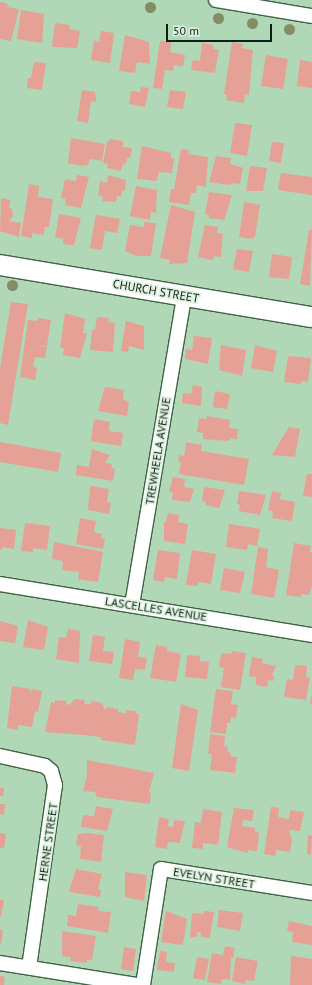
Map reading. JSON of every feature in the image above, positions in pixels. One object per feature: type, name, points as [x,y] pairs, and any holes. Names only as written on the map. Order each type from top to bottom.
[{"type":"street","points":[[216,0],[312,16]]},
{"type":"street","name":"CHURCH STREET","points":[[0,265],[312,317]]},
{"type":"street","name":"TREWHEELA AVENUE","points":[[132,606],[184,296]]},
{"type":"street","name":"LASCELLES AVENUE","points":[[0,584],[312,635]]},
{"type":"street","name":"HERNE STREET","points":[[0,756],[45,766],[51,771],[55,785],[30,967]]},
{"type":"street","name":"EVELYN STREET","points":[[143,985],[161,869],[312,893]]},
{"type":"street","points":[[0,963],[138,985]]},
{"type":"building","points":[[0,2],[8,4],[7,7],[19,9],[11,41],[0,39]]},
{"type":"building","points":[[21,10],[44,14],[42,43],[17,39]]},
{"type":"building","points":[[55,23],[70,25],[69,29],[80,31],[77,48],[52,47]]},
{"type":"building","points":[[101,31],[114,33],[110,63],[91,60],[94,41],[99,42]]},
{"type":"building","points":[[125,35],[149,42],[150,64],[137,62],[135,73],[119,71]]},
{"type":"building","points":[[160,41],[171,42],[170,52],[185,55],[183,66],[174,65],[173,71],[165,70],[162,89],[153,88]]},
{"type":"building","points":[[232,42],[243,44],[242,48],[253,50],[249,95],[245,94],[244,103],[226,100],[227,95],[224,94]]},
{"type":"building","points":[[202,43],[213,45],[213,49],[219,50],[215,73],[191,70],[193,60],[200,61]]},
{"type":"building","points":[[266,55],[288,59],[283,89],[261,86]]},
{"type":"building","points":[[300,60],[312,62],[312,88],[297,86]]},
{"type":"building","points":[[34,62],[46,63],[42,90],[27,88],[28,78],[31,78]]},
{"type":"building","points":[[141,87],[149,88],[145,107],[129,104],[131,91],[140,92]]},
{"type":"building","points":[[82,90],[95,92],[96,102],[91,101],[88,123],[77,121]]},
{"type":"building","points":[[170,90],[186,92],[183,109],[167,107]]},
{"type":"building","points":[[235,123],[252,125],[247,156],[230,153]]},
{"type":"building","points":[[71,138],[105,144],[102,161],[90,159],[88,165],[82,166],[68,163]]},
{"type":"building","points":[[111,139],[123,141],[123,147],[132,148],[130,158],[127,158],[121,171],[107,168],[108,164],[103,163],[107,142]]},
{"type":"building","points":[[272,142],[284,143],[281,163],[269,161]]},
{"type":"building","points":[[142,146],[171,153],[171,158],[174,158],[172,173],[159,172],[156,181],[137,179]]},
{"type":"building","points":[[181,149],[189,150],[188,154],[208,157],[206,187],[197,185],[196,193],[191,193],[189,205],[169,202],[171,189],[174,189]]},
{"type":"building","points":[[216,156],[231,158],[230,164],[243,168],[240,184],[234,183],[229,185],[209,182]]},
{"type":"building","points":[[250,166],[267,168],[263,191],[246,191]]},
{"type":"building","points":[[281,173],[312,177],[312,195],[278,190]]},
{"type":"building","points":[[77,175],[89,177],[81,208],[65,205],[66,199],[61,198],[65,179],[76,181]]},
{"type":"building","points":[[108,175],[126,180],[125,191],[122,190],[121,196],[117,196],[116,202],[102,201],[103,196],[98,196],[100,181],[107,183]]},
{"type":"building","points":[[29,184],[39,186],[38,197],[53,199],[49,227],[45,227],[44,235],[32,233],[32,238],[21,236]]},
{"type":"building","points":[[136,186],[157,190],[156,213],[151,212],[150,220],[130,216]]},
{"type":"building","points":[[209,192],[232,195],[224,220],[209,218],[209,215],[205,214]]},
{"type":"building","points":[[1,198],[10,200],[9,208],[12,209],[13,216],[9,221],[21,223],[19,237],[0,231]]},
{"type":"building","points":[[244,202],[260,205],[255,237],[252,239],[239,237]]},
{"type":"building","points":[[171,205],[195,212],[187,263],[169,264],[170,260],[160,258]]},
{"type":"building","points":[[59,214],[81,218],[74,245],[63,244],[63,239],[55,237]]},
{"type":"building","points":[[96,215],[120,219],[117,233],[105,231],[102,250],[90,248]]},
{"type":"building","points":[[144,222],[156,223],[151,256],[136,256],[125,251],[130,225],[144,227]]},
{"type":"building","points":[[205,225],[218,227],[217,233],[223,234],[221,257],[214,256],[213,260],[198,257]]},
{"type":"building","points":[[309,230],[312,230],[310,286],[300,284]]},
{"type":"building","points":[[237,249],[253,251],[249,272],[233,269]]},
{"type":"building","points":[[272,254],[292,257],[289,279],[269,277]]},
{"type":"building","points":[[11,302],[28,304],[8,425],[0,423],[0,368]]},
{"type":"building","points":[[65,313],[85,319],[83,333],[87,333],[80,358],[63,355],[64,348],[60,348]]},
{"type":"building","points":[[97,317],[109,318],[108,322],[115,323],[113,352],[90,350],[92,330],[95,330]]},
{"type":"building","points":[[38,318],[51,320],[47,346],[37,345],[47,347],[45,358],[35,357],[33,367],[37,368],[35,380],[20,377],[28,320],[37,321]]},
{"type":"building","points":[[126,321],[144,326],[144,350],[129,346],[128,352],[121,351]]},
{"type":"building","points":[[194,336],[212,338],[208,364],[185,359],[186,349],[192,350]]},
{"type":"building","points":[[221,345],[246,350],[242,376],[219,370]]},
{"type":"building","points":[[255,345],[277,351],[273,372],[251,368]]},
{"type":"building","points":[[288,356],[311,358],[308,382],[301,381],[301,384],[284,382]]},
{"type":"building","points":[[193,385],[202,387],[201,406],[182,403],[183,393],[191,394]]},
{"type":"building","points":[[105,387],[124,390],[123,399],[129,403],[127,416],[98,411]]},
{"type":"building","points":[[215,391],[230,394],[227,409],[213,407]]},
{"type":"building","points":[[207,416],[230,420],[229,428],[238,429],[237,439],[230,438],[229,441],[203,439],[203,433],[197,432],[199,418],[206,419]]},
{"type":"building","points":[[94,419],[110,422],[109,431],[123,433],[121,446],[91,441]]},
{"type":"building","points":[[289,427],[300,429],[295,457],[272,455]]},
{"type":"building","points":[[0,442],[61,453],[58,472],[0,462]]},
{"type":"building","points":[[186,442],[202,445],[201,451],[249,459],[244,485],[179,474],[181,462],[178,461],[179,455],[184,456]]},
{"type":"building","points":[[92,449],[110,455],[105,463],[112,464],[111,468],[115,469],[113,481],[76,475],[77,465],[89,467]]},
{"type":"building","points":[[307,474],[312,474],[312,497],[303,496]]},
{"type":"building","points":[[173,477],[185,479],[184,487],[194,489],[190,502],[172,500],[173,492],[169,492]]},
{"type":"building","points":[[90,486],[109,489],[107,502],[111,503],[109,514],[88,510]]},
{"type":"building","points":[[204,487],[225,490],[219,508],[206,505],[206,502],[202,501]]},
{"type":"building","points":[[239,491],[266,495],[260,515],[239,511],[240,505],[237,504]]},
{"type":"building","points":[[272,491],[281,493],[280,499],[295,502],[292,521],[272,518],[273,511],[268,510]]},
{"type":"building","points":[[168,513],[179,515],[178,522],[188,524],[185,544],[164,541],[164,522],[166,522]]},
{"type":"building","points":[[80,518],[96,521],[94,532],[102,534],[101,538],[105,539],[103,549],[76,544]]},
{"type":"building","points":[[25,523],[50,526],[47,550],[33,548],[33,552],[21,551]]},
{"type":"building","points":[[229,524],[260,529],[257,546],[248,544],[247,550],[226,547]]},
{"type":"building","points":[[0,528],[16,530],[14,549],[3,547],[0,551]]},
{"type":"building","points":[[54,542],[103,552],[98,582],[78,579],[79,572],[62,570],[63,561],[52,559]]},
{"type":"building","points":[[294,543],[311,546],[310,552],[312,552],[312,586],[309,595],[301,594],[301,597],[286,595]]},
{"type":"building","points":[[258,547],[268,549],[266,567],[279,570],[274,598],[251,594]]},
{"type":"building","points":[[158,550],[180,553],[177,579],[165,577],[164,582],[153,580]]},
{"type":"building","points":[[192,550],[216,554],[211,584],[198,582],[197,586],[186,585]]},
{"type":"building","points":[[224,568],[245,572],[240,593],[220,590]]},
{"type":"building","points":[[28,620],[48,627],[44,650],[23,647]]},
{"type":"building","points":[[0,621],[18,626],[15,643],[0,641]]},
{"type":"building","points":[[68,629],[80,631],[79,663],[56,659],[59,637],[66,638]]},
{"type":"building","points":[[93,635],[105,637],[103,651],[114,652],[112,664],[89,661]]},
{"type":"building","points":[[125,639],[140,642],[138,657],[147,658],[145,670],[135,669],[133,680],[119,678]]},
{"type":"building","points":[[156,645],[167,647],[167,651],[181,654],[176,682],[150,678]]},
{"type":"building","points":[[232,651],[246,653],[240,690],[221,687],[224,668],[219,667],[221,653],[232,654]]},
{"type":"building","points":[[187,655],[200,656],[200,661],[209,662],[207,679],[185,677]]},
{"type":"building","points":[[252,657],[263,659],[262,663],[276,666],[272,675],[274,676],[273,681],[268,680],[267,687],[256,685],[256,677],[249,676]]},
{"type":"building","points":[[295,665],[307,666],[306,677],[310,678],[306,700],[284,697],[287,679],[293,680]]},
{"type":"building","points":[[12,686],[30,689],[31,693],[32,689],[42,691],[38,712],[35,711],[32,727],[18,725],[18,730],[7,728]]},
{"type":"building","points":[[216,689],[233,691],[231,704],[238,705],[236,718],[231,717],[230,723],[227,723],[226,734],[210,732]]},
{"type":"building","points":[[312,694],[312,705],[310,704]]},
{"type":"building","points":[[74,699],[85,700],[84,704],[91,704],[92,701],[102,703],[105,710],[108,707],[118,709],[118,712],[123,713],[126,713],[126,710],[136,711],[136,714],[139,714],[135,745],[101,740],[101,737],[45,732],[51,702],[55,703],[55,700],[67,701],[66,704],[70,705]]},
{"type":"building","points":[[181,704],[198,710],[189,771],[172,768]]},
{"type":"building","points":[[210,734],[225,736],[224,746],[228,747],[227,752],[231,753],[230,756],[237,757],[235,773],[210,770],[212,754],[208,754]]},
{"type":"building","points":[[87,760],[154,773],[149,792],[151,793],[150,804],[97,797],[95,792],[83,791],[87,775]]},
{"type":"building","points":[[0,788],[4,788],[3,796],[0,796]]},
{"type":"building","points":[[0,804],[5,804],[4,815],[0,814]]},
{"type":"building","points":[[96,806],[113,809],[107,831],[81,827],[83,815],[94,816]]},
{"type":"building","points":[[271,807],[279,808],[278,817],[289,819],[290,810],[304,812],[300,831],[289,830],[292,840],[290,852],[276,850],[275,856],[264,854]]},
{"type":"building","points":[[234,808],[254,810],[252,821],[243,820],[242,826],[255,828],[255,832],[259,833],[257,851],[248,850],[248,853],[227,847]]},
{"type":"building","points":[[203,809],[222,812],[218,845],[203,843],[203,849],[192,848],[195,822],[201,823]]},
{"type":"building","points":[[159,817],[169,819],[168,826],[173,827],[174,820],[185,821],[180,843],[168,842],[167,849],[155,847]]},
{"type":"building","points":[[0,833],[6,834],[4,848],[0,848]]},
{"type":"building","points":[[87,833],[104,835],[101,862],[80,859],[81,846],[76,845],[78,834]]},
{"type":"building","points":[[308,835],[312,836],[311,855],[307,854]]},
{"type":"building","points":[[76,869],[102,874],[98,889],[101,890],[100,897],[69,892]]},
{"type":"building","points":[[125,872],[147,875],[144,901],[125,897]]},
{"type":"building","points":[[0,900],[4,900],[1,917],[0,917]]},
{"type":"building","points":[[78,904],[99,907],[98,911],[111,912],[108,933],[67,926],[68,915],[76,916]]},
{"type":"building","points":[[219,910],[243,913],[240,931],[217,927]]},
{"type":"building","points":[[166,911],[187,919],[183,945],[161,942]]},
{"type":"building","points":[[204,911],[214,912],[210,938],[201,937],[201,933],[197,932],[197,937],[190,937],[192,913],[204,914]]},
{"type":"building","points":[[289,921],[312,926],[312,945],[292,942],[293,932],[287,931]]},
{"type":"building","points":[[0,930],[3,930],[1,944],[0,944]]},
{"type":"building","points":[[62,931],[96,936],[92,960],[87,959],[87,963],[70,961],[71,957],[62,956]]},
{"type":"building","points":[[225,946],[235,948],[233,958],[231,958],[230,980],[222,979],[221,984],[207,982],[212,953],[223,955]]},
{"type":"building","points":[[124,947],[136,949],[133,971],[121,969]]},
{"type":"building","points":[[160,951],[167,952],[166,962],[175,963],[174,972],[157,970]]},
{"type":"building","points":[[291,956],[312,959],[312,985],[290,985]]},
{"type":"building","points":[[197,957],[209,959],[205,980],[193,978]]},
{"type":"building","points":[[236,957],[258,961],[254,981],[245,980],[245,984],[232,981]]},
{"type":"building","points":[[0,976],[5,977],[4,985],[0,985]]}]
